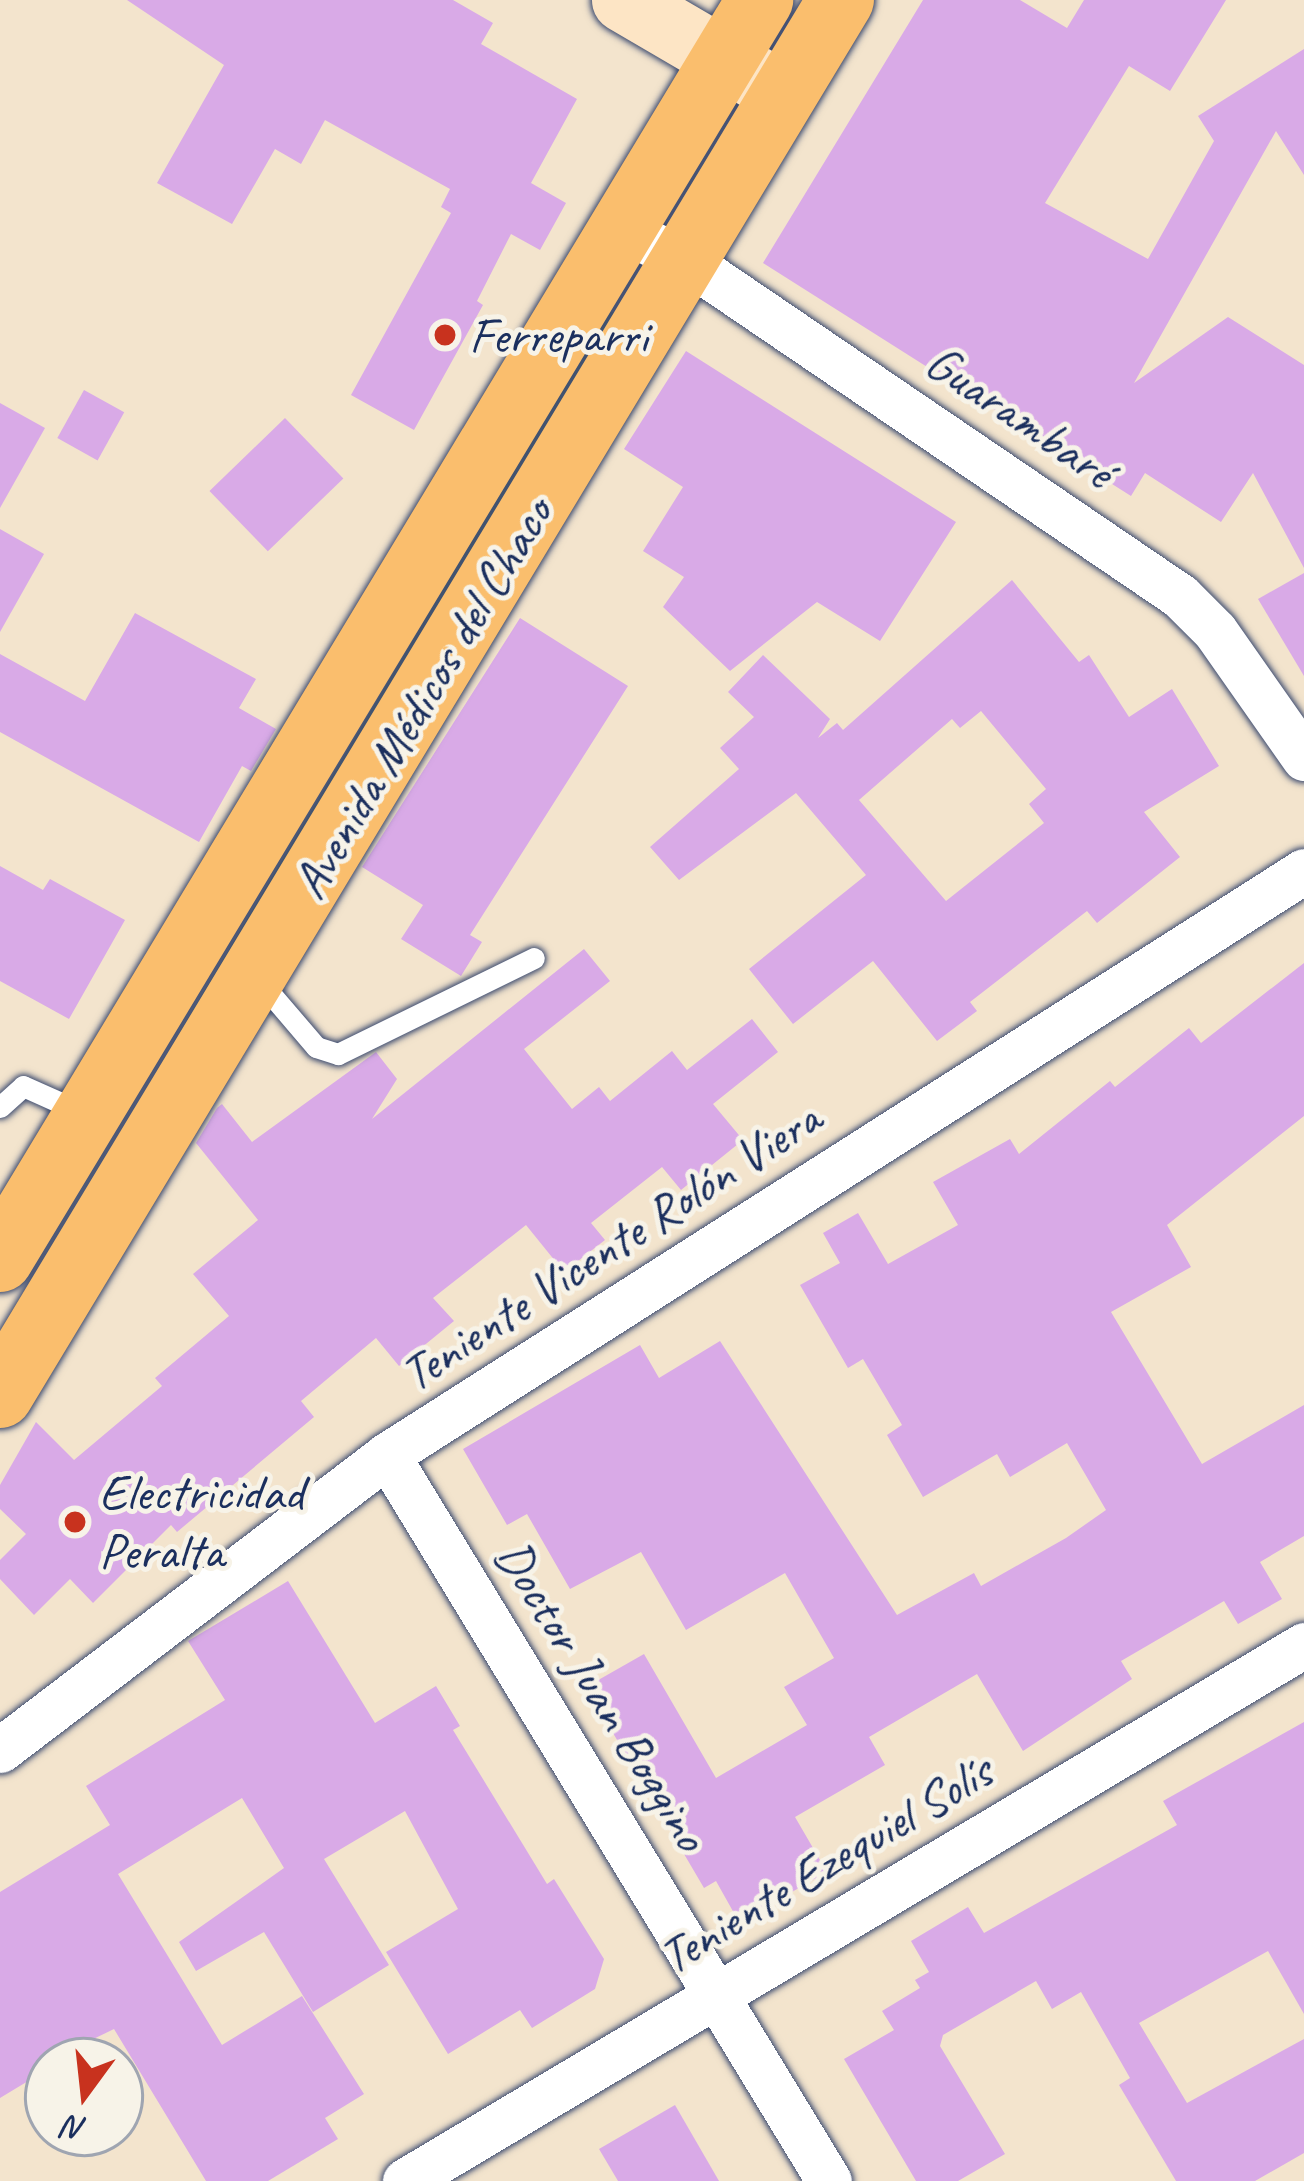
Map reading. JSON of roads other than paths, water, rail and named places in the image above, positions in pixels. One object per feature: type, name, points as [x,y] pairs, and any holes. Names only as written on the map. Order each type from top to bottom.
[{"type":"main road","name":"Avenida Médicos del Chaco","points":[[0,1259],[760,0]]},
{"type":"main road","name":"Avenida Médicos del Chaco","points":[[0,1393],[841,0]]},
{"type":"street","points":[[623,0],[784,94]]},
{"type":"street","name":"Guarambaré","points":[[620,228],[687,260],[1180,596],[1215,631],[1304,758]]},
{"type":"street","name":"Teniente Vicente Rolón Viera","points":[[0,1750],[387,1455],[1304,871]]},
{"type":"street","name":"Doctor Juan Boggino","points":[[387,1455],[830,2181]]},
{"type":"street","name":"Teniente Ezequiel Solís","points":[[404,2181],[1304,1645]]},
{"type":"lane","points":[[254,975],[316,1048],[338,1054],[534,958]]},
{"type":"lane","points":[[0,1107],[22,1086],[87,1115]]},
{"type":"place","name":"Ferreparri","points":[[445,335]]},
{"type":"place","name":"Electricidad Peralta","points":[[75,1522]]}]
